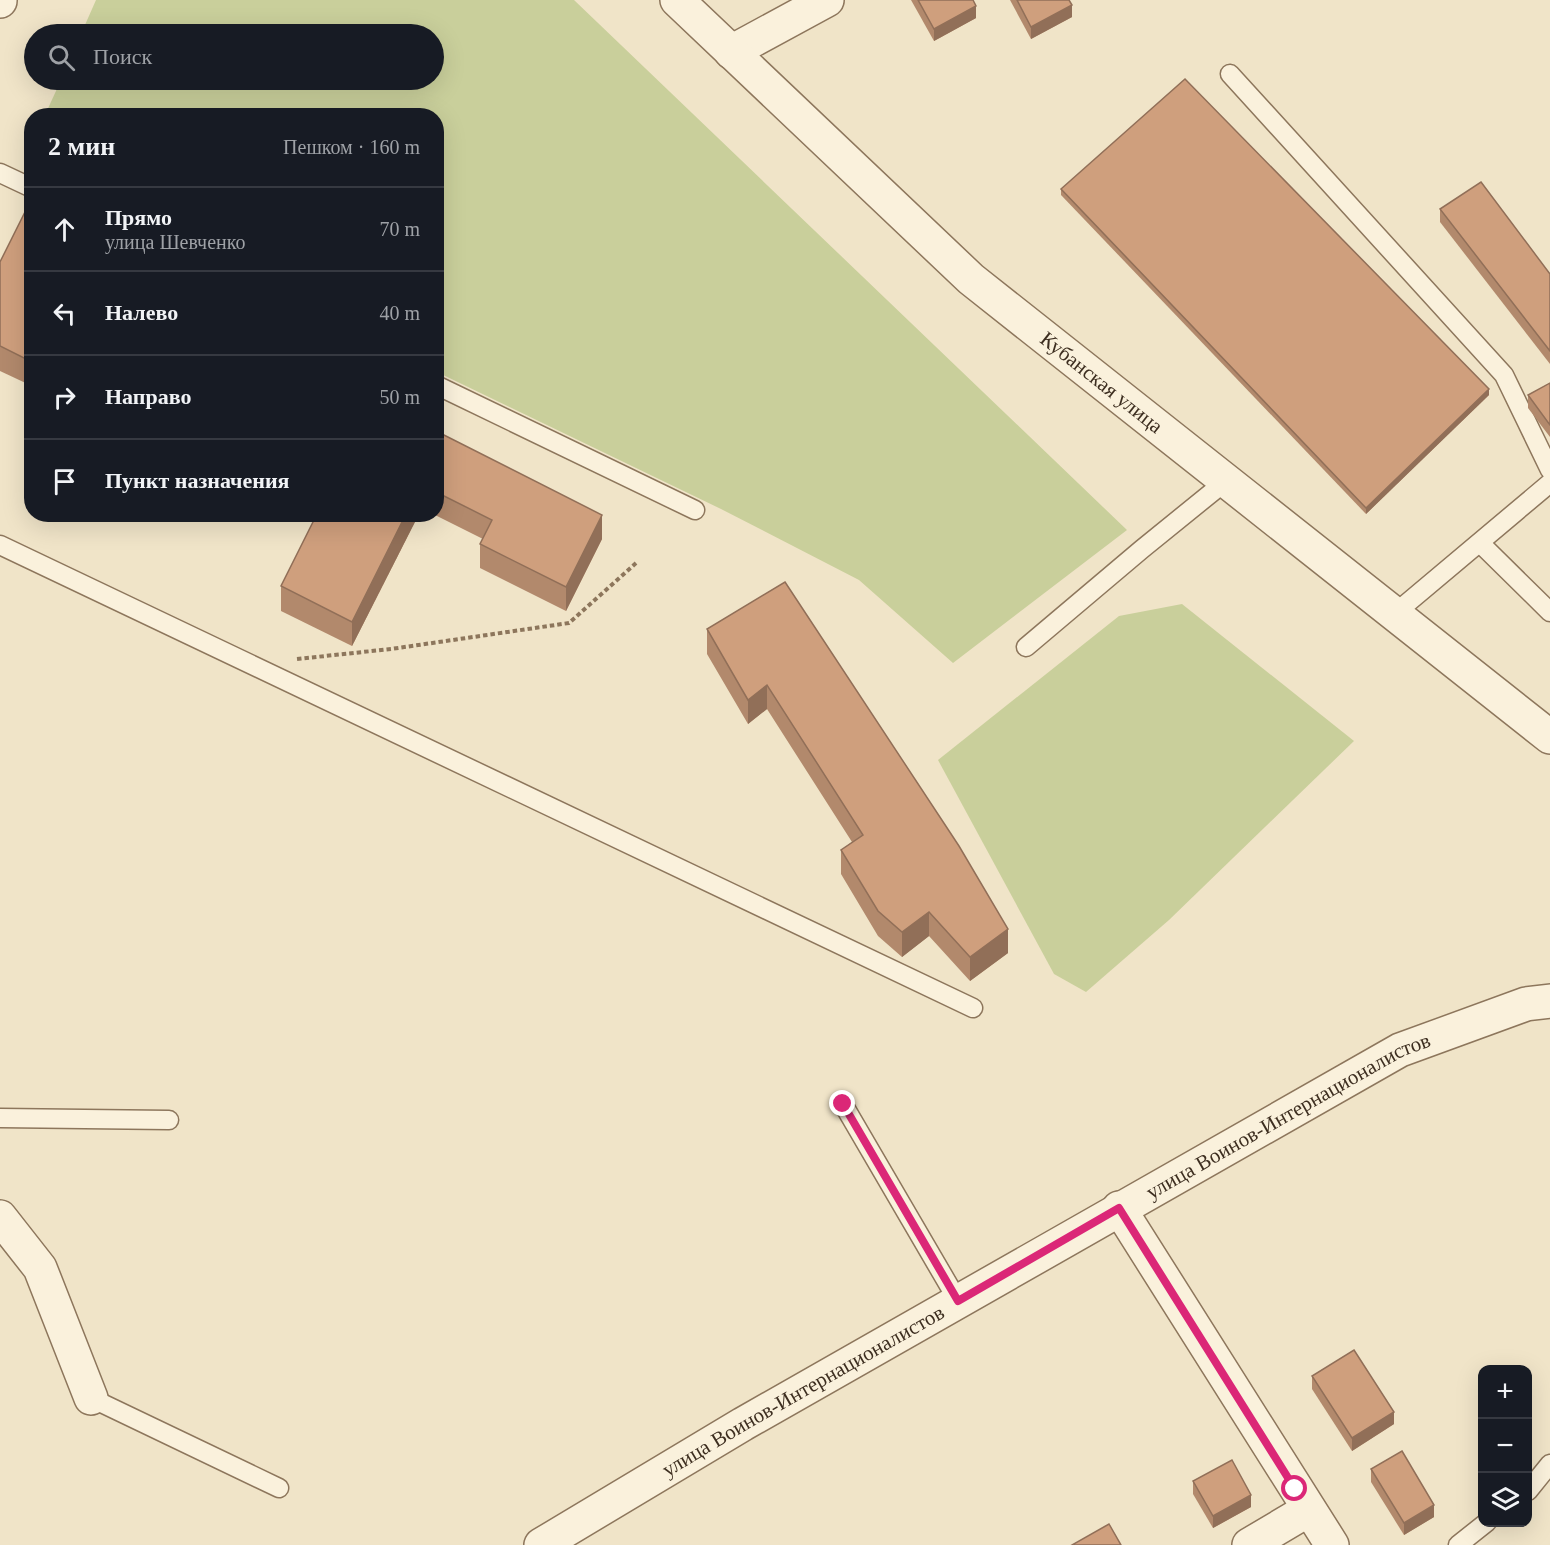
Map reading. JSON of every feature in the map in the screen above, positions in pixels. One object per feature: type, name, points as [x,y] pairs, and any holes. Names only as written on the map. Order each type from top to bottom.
[{"type":"street","name":"Кубанская улица","points":[[677,0],[971,279],[1550,737]]},
{"type":"street","points":[[731,52],[827,0]]},
{"type":"street","name":"улица Воинов-Интернационалистов","points":[[541,1545],[743,1424],[1400,1050],[1526,1004],[1550,1000]]},
{"type":"street","points":[[1119,1208],[1332,1545]]},
{"type":"street","points":[[0,1217],[40,1268],[92,1398]]},
{"type":"street","points":[[1248,1545],[1308,1509]]},
{"type":"lane","points":[[1230,74],[1504,375],[1550,470]]},
{"type":"lane","points":[[0,173],[24,184]]},
{"type":"lane","points":[[444,389],[695,510]]},
{"type":"lane","points":[[1026,647],[1226,481]]},
{"type":"lane","points":[[1393,615],[1550,483]]},
{"type":"lane","points":[[1480,543],[1550,612]]},
{"type":"lane","points":[[0,545],[973,1008]]},
{"type":"lane","points":[[843,1104],[958,1301]]},
{"type":"lane","points":[[0,1118],[169,1120]]},
{"type":"lane","points":[[92,1398],[279,1488]]},
{"type":"lane","points":[[1532,1485],[1550,1464]]},
{"type":"lane","points":[[1458,1545],[1481,1527]]},
{"type":"path","points":[[252,665],[391,649],[569,623],[636,563]]},
{"type":"green space","points":[[96,0],[574,0],[1127,530],[953,663],[859,580],[721,509],[444,375],[444,108],[48,108],[56,90],[444,90],[444,24],[85,24]]},
{"type":"green space","points":[[1182,604],[1354,741],[1169,920],[1086,992],[1054,974],[938,760],[1119,616]]},
{"type":"building","points":[[918,0],[973,0],[976,6],[934,29]]},
{"type":"building","points":[[1017,0],[1069,0],[1072,5],[1031,27]]},
{"type":"building","points":[[1185,79],[1489,389],[1366,508],[1061,189]]},
{"type":"building","points":[[1481,182],[1550,274],[1550,351],[1440,209]]},
{"type":"building","points":[[24,214],[24,358],[0,346],[0,262]]},
{"type":"building","points":[[1550,383],[1550,425],[1528,395]]},
{"type":"building","points":[[444,435],[602,515],[566,587],[480,544],[492,520],[444,496]]},
{"type":"building","points":[[313,522],[402,522],[352,622],[281,586]]},
{"type":"building","points":[[785,582],[959,846],[1008,929],[970,957],[929,912],[902,932],[878,911],[841,850],[863,835],[767,685],[748,700],[707,629]]},
{"type":"building","points":[[1354,1350],[1394,1412],[1352,1438],[1312,1376]]},
{"type":"building","points":[[1402,1451],[1434,1505],[1404,1523],[1371,1469]]},
{"type":"building","points":[[1232,1460],[1251,1495],[1213,1516],[1193,1481]]},
{"type":"building","points":[[1109,1524],[1121,1545],[1072,1545]]},
{"type":"route","points":[[843,1104],[958,1301],[1119,1208],[1295,1489]]}]
